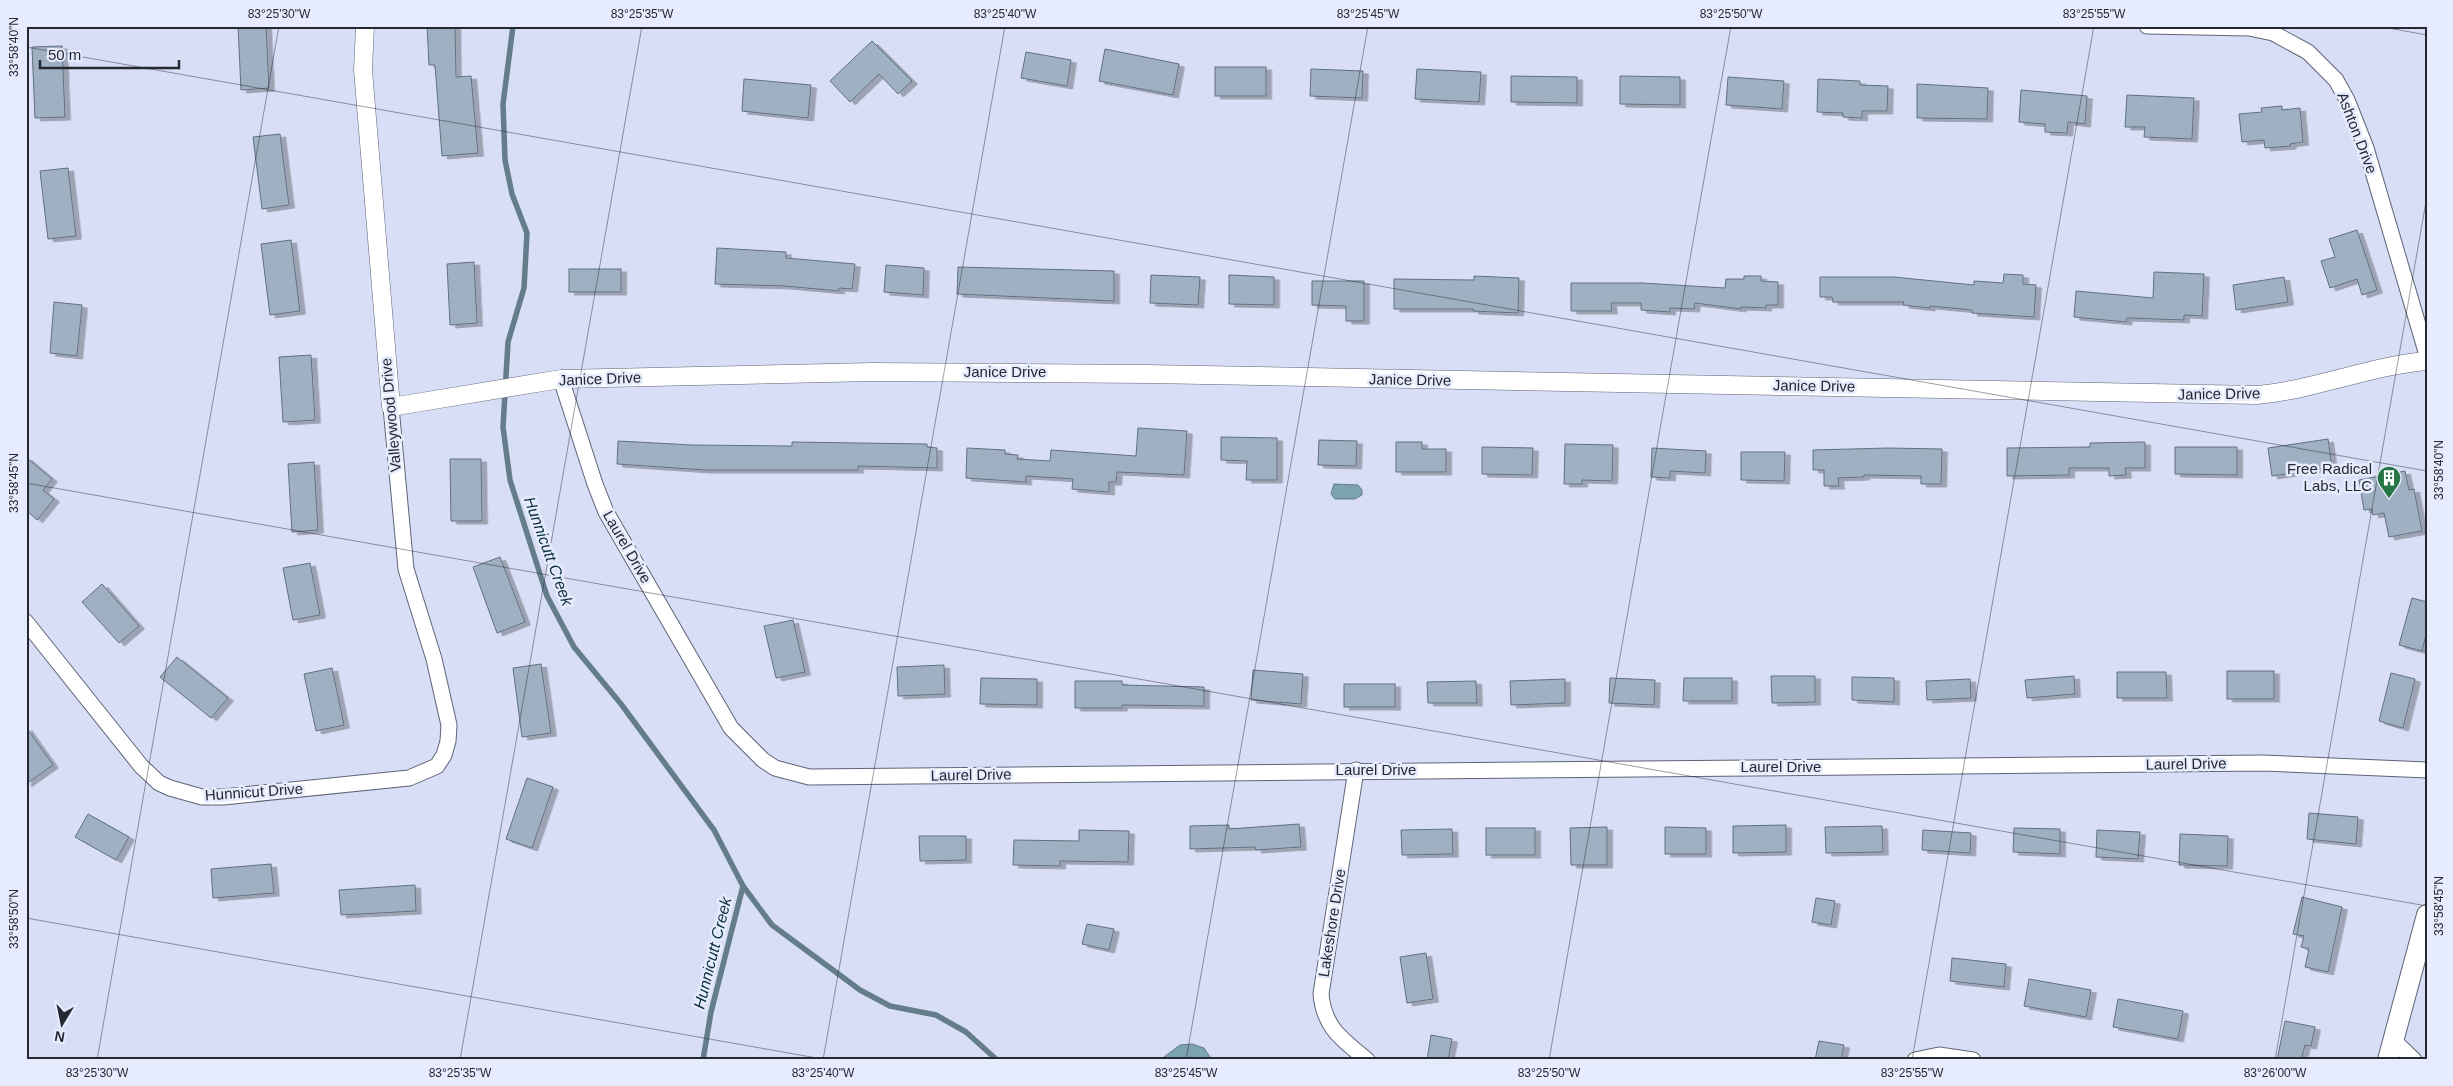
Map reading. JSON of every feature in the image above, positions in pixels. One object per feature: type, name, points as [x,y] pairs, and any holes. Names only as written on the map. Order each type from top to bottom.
[{"type":"main road","points":[[2388,1060],[2427,915]]},
{"type":"street","name":"Valleywood Drive","points":[[365,26],[364,78],[406,569],[434,659],[449,725],[448,742],[444,755],[437,766],[409,778]]},
{"type":"street","name":"Ashton Drive","points":[[2147,26],[2250,27],[2273,33],[2308,52],[2336,80],[2347,100],[2366,148],[2427,355]]},
{"type":"street","name":"Janice Drive","points":[[391,407],[561,379],[800,372],[1147,374],[1543,383],[1952,388],[2223,396],[2281,393],[2404,363],[2427,361]]},
{"type":"street","name":"Laurel Drive","points":[[561,379],[606,512],[731,728],[749,749],[775,768],[809,777],[1356,770],[2253,764],[2427,770]]},
{"type":"street","name":"Hunnicut Drive","points":[[26,622],[141,766],[159,783],[170,788],[194,796],[223,797],[409,778]]},
{"type":"street","name":"Lakeshore Drive","points":[[1356,770],[1321,994],[1326,1019],[1333,1029],[1367,1060]]},
{"type":"street","points":[[2393,1040],[2414,1060]]},
{"type":"street","points":[[1915,1060],[1938,1055],[1973,1060]]},
{"type":"water","points":[[1334,484],[1358,485],[1362,490],[1362,495],[1355,499],[1335,499],[1331,494]]},
{"type":"water","points":[[1192,1044],[1204,1048],[1212,1060],[1160,1060],[1180,1045]]},
{"type":"building","points":[[238,26],[266,26],[269,88],[241,90]]},
{"type":"building","points":[[427,26],[455,26],[456,77],[471,76],[478,153],[442,156],[435,65],[429,65]]},
{"type":"building","points":[[872,41],[912,81],[898,94],[879,74],[850,102],[830,81]]},
{"type":"building","points":[[62,46],[65,117],[35,118],[32,47]]},
{"type":"building","points":[[1105,49],[1179,64],[1173,95],[1099,81]]},
{"type":"building","points":[[1026,52],[1071,60],[1067,86],[1021,78]]},
{"type":"building","points":[[1215,67],[1266,67],[1266,96],[1215,96]]},
{"type":"building","points":[[1311,69],[1363,71],[1362,98],[1310,96]]},
{"type":"building","points":[[1417,69],[1481,72],[1479,102],[1415,99]]},
{"type":"building","points":[[1511,76],[1577,77],[1577,103],[1511,102]]},
{"type":"building","points":[[1620,76],[1680,77],[1680,105],[1620,104]]},
{"type":"building","points":[[1728,77],[1784,81],[1782,109],[1726,105]]},
{"type":"building","points":[[744,79],[811,85],[808,118],[742,111]]},
{"type":"building","points":[[1818,79],[1860,81],[1860,85],[1888,86],[1887,111],[1862,111],[1862,118],[1843,117],[1843,113],[1817,112]]},
{"type":"building","points":[[1917,84],[1988,88],[1987,119],[1917,118]]},
{"type":"building","points":[[2021,90],[2087,96],[2085,124],[2068,122],[2067,133],[2045,132],[2045,124],[2019,122]]},
{"type":"building","points":[[2127,95],[2194,98],[2192,139],[2144,137],[2145,127],[2125,127]]},
{"type":"building","points":[[2282,106],[2282,110],[2300,108],[2303,142],[2290,144],[2291,146],[2265,148],[2264,140],[2242,142],[2239,114],[2262,112],[2261,108]]},
{"type":"building","points":[[280,134],[289,205],[262,209],[253,137]]},
{"type":"building","points":[[68,168],[76,236],[48,239],[40,171]]},
{"type":"building","points":[[2357,230],[2377,290],[2362,295],[2357,279],[2330,288],[2321,261],[2335,257],[2329,239]]},
{"type":"building","points":[[291,240],[300,311],[270,315],[261,244]]},
{"type":"building","points":[[717,248],[786,252],[786,258],[855,264],[852,289],[839,288],[839,291],[785,286],[715,284]]},
{"type":"building","points":[[474,262],[477,323],[450,325],[447,264]]},
{"type":"building","points":[[886,265],[924,268],[923,295],[884,292]]},
{"type":"building","points":[[958,267],[1114,271],[1114,301],[957,294]]},
{"type":"building","points":[[569,269],[621,269],[621,292],[569,292]]},
{"type":"building","points":[[2154,272],[2204,274],[2202,316],[2184,315],[2184,320],[2127,318],[2126,322],[2074,317],[2076,291],[2153,298]]},
{"type":"building","points":[[2004,274],[2023,275],[2023,284],[2036,285],[2034,317],[1972,313],[1972,310],[1903,305],[1904,302],[1833,302],[1832,297],[1820,297],[1820,277],[1894,277],[1974,285],[1974,281],[2003,283]]},
{"type":"building","points":[[1151,275],[1200,277],[1198,305],[1150,303]]},
{"type":"building","points":[[1229,275],[1274,277],[1274,305],[1229,304]]},
{"type":"building","points":[[1474,276],[1519,278],[1518,313],[1473,311],[1473,309],[1394,309],[1394,279],[1474,280]]},
{"type":"building","points":[[1744,276],[1761,276],[1761,281],[1778,282],[1778,305],[1766,305],[1766,308],[1741,307],[1741,309],[1695,303],[1694,309],[1670,308],[1670,312],[1641,310],[1641,303],[1611,303],[1612,311],[1571,311],[1571,283],[1642,283],[1725,288],[1726,279],[1744,279]]},
{"type":"building","points":[[2284,277],[2288,302],[2236,310],[2233,285]]},
{"type":"building","points":[[1312,281],[1364,281],[1364,321],[1346,321],[1346,306],[1312,305]]},
{"type":"building","points":[[54,302],[82,305],[77,356],[50,353]]},
{"type":"building","points":[[311,355],[315,420],[283,422],[279,357]]},
{"type":"building","points":[[1138,428],[1187,431],[1184,475],[1117,472],[1116,482],[1109,482],[1109,492],[1072,489],[1073,479],[1026,476],[1026,482],[966,478],[967,448],[1005,450],[1005,454],[1018,455],[1017,459],[1050,461],[1051,450],[1136,456]]},
{"type":"building","points":[[1221,437],[1277,438],[1277,480],[1246,480],[1247,461],[1221,460]]},
{"type":"building","points":[[2328,439],[2332,467],[2272,476],[2268,448]]},
{"type":"building","points":[[1319,440],[1357,441],[1356,466],[1318,465]]},
{"type":"building","points":[[618,441],[692,445],[792,446],[792,442],[927,444],[927,447],[937,448],[937,468],[858,466],[858,470],[705,470],[617,464]]},
{"type":"building","points":[[1396,442],[1422,442],[1422,449],[1446,449],[1446,472],[1396,472]]},
{"type":"building","points":[[2145,442],[2145,468],[2125,468],[2126,475],[2109,476],[2109,468],[2069,468],[2069,475],[2007,476],[2007,448],[2090,447],[2090,443]]},
{"type":"building","points":[[1565,444],[1613,445],[1612,481],[1582,480],[1582,484],[1564,484]]},
{"type":"building","points":[[1482,447],[1533,448],[1532,475],[1482,474]]},
{"type":"building","points":[[2175,447],[2237,447],[2237,475],[2175,474]]},
{"type":"building","points":[[1652,448],[1706,451],[1705,473],[1670,471],[1670,478],[1651,477]]},
{"type":"building","points":[[1942,449],[1941,484],[1921,484],[1921,476],[1864,475],[1864,477],[1838,478],[1839,486],[1824,486],[1824,470],[1813,470],[1813,450]]},
{"type":"building","points":[[1741,452],[1785,452],[1784,481],[1741,480]]},
{"type":"building","points":[[26,457],[52,479],[43,490],[54,499],[37,520],[26,510]]},
{"type":"building","points":[[450,459],[481,459],[482,521],[451,521]]},
{"type":"building","points":[[314,462],[318,530],[292,532],[288,464]]},
{"type":"building","name":"Free Radical Labs, LLC","points":[[2405,471],[2409,490],[2414,489],[2422,531],[2389,537],[2384,513],[2373,515],[2372,509],[2364,510],[2359,480]]},
{"type":"building","points":[[500,557],[525,622],[497,633],[473,567]]},
{"type":"building","points":[[310,563],[320,615],[293,620],[283,568]]},
{"type":"building","points":[[102,584],[139,626],[119,643],[82,602]]},
{"type":"building","points":[[2412,598],[2427,602],[2427,631],[2422,651],[2399,645]]},
{"type":"building","points":[[793,620],[805,672],[776,678],[764,626]]},
{"type":"building","points":[[177,657],[228,698],[211,718],[160,677]]},
{"type":"building","points":[[541,664],[551,733],[522,737],[513,668]]},
{"type":"building","points":[[944,665],[945,694],[898,696],[897,667]]},
{"type":"building","points":[[332,668],[344,725],[316,731],[304,674]]},
{"type":"building","points":[[1253,670],[1303,674],[1301,704],[1251,700]]},
{"type":"building","points":[[2227,671],[2274,671],[2274,699],[2227,699]]},
{"type":"building","points":[[2117,672],[2166,672],[2167,698],[2117,698]]},
{"type":"building","points":[[2391,673],[2415,679],[2403,728],[2379,721]]},
{"type":"building","points":[[1771,676],[1815,676],[1815,702],[1772,703]]},
{"type":"building","points":[[2074,676],[2075,694],[2027,698],[2025,680]]},
{"type":"building","points":[[1852,677],[1894,678],[1894,702],[1852,700]]},
{"type":"building","points":[[981,678],[1037,679],[1037,705],[980,704]]},
{"type":"building","points":[[1610,678],[1655,680],[1654,705],[1609,703]]},
{"type":"building","points":[[1684,678],[1732,678],[1732,701],[1683,701]]},
{"type":"building","points":[[1565,679],[1565,703],[1511,705],[1510,681]]},
{"type":"building","points":[[1970,679],[1971,698],[1927,700],[1926,681]]},
{"type":"building","points":[[1075,681],[1122,681],[1122,685],[1204,687],[1204,706],[1122,705],[1122,708],[1075,708]]},
{"type":"building","points":[[1476,681],[1477,703],[1428,703],[1427,682]]},
{"type":"building","points":[[1344,684],[1395,684],[1395,707],[1344,707]]},
{"type":"building","points":[[26,727],[53,765],[26,784]]},
{"type":"building","points":[[527,778],[553,787],[532,848],[506,839]]},
{"type":"building","points":[[2309,813],[2358,817],[2356,844],[2307,839]]},
{"type":"building","points":[[88,814],[129,837],[116,860],[75,837]]},
{"type":"building","points":[[1299,824],[1301,847],[1256,850],[1255,847],[1190,849],[1190,826],[1229,825],[1229,829]]},
{"type":"building","points":[[1786,825],[1786,852],[1733,853],[1733,826]]},
{"type":"building","points":[[1882,826],[1883,852],[1826,853],[1825,827]]},
{"type":"building","points":[[1607,827],[1607,865],[1571,865],[1570,828]]},
{"type":"building","points":[[1665,827],[1706,828],[1706,854],[1665,854]]},
{"type":"building","points":[[1486,828],[1535,828],[1535,855],[1486,855]]},
{"type":"building","points":[[2014,828],[2060,829],[2060,854],[2013,852]]},
{"type":"building","points":[[1452,829],[1453,854],[1402,855],[1401,830]]},
{"type":"building","points":[[1079,830],[1129,831],[1128,862],[1060,861],[1060,866],[1013,865],[1014,840],[1079,841]]},
{"type":"building","points":[[1923,830],[1971,833],[1970,853],[1922,850]]},
{"type":"building","points":[[2097,830],[2140,832],[2138,859],[2096,857]]},
{"type":"building","points":[[2180,834],[2228,836],[2227,866],[2179,865]]},
{"type":"building","points":[[919,836],[966,836],[966,860],[920,861]]},
{"type":"building","points":[[271,864],[274,893],[213,898],[211,869]]},
{"type":"building","points":[[415,885],[416,911],[341,915],[339,890]]},
{"type":"building","points":[[2302,897],[2342,907],[2328,972],[2305,967],[2309,949],[2301,947],[2304,936],[2293,934]]},
{"type":"building","points":[[1816,898],[1835,901],[1831,925],[1812,922]]},
{"type":"building","points":[[1087,924],[1114,929],[1109,950],[1082,944]]},
{"type":"building","points":[[1426,953],[1433,999],[1407,1003],[1400,957]]},
{"type":"building","points":[[1952,958],[2006,964],[2004,987],[1950,981]]},
{"type":"building","points":[[2029,979],[2091,990],[2086,1017],[2024,1006]]},
{"type":"building","points":[[2118,999],[2183,1011],[2178,1039],[2113,1027]]},
{"type":"building","points":[[2285,1021],[2315,1027],[2311,1046],[2305,1045],[2301,1060],[2277,1060]]},
{"type":"building","points":[[1431,1035],[1452,1039],[1448,1060],[1427,1060]]},
{"type":"building","points":[[1819,1041],[1844,1045],[1841,1060],[1815,1060]]},
{"type":"waterway","name":"Hunnicutt Creek","points":[[513,26],[503,104],[505,160],[512,194],[527,233],[524,288],[508,342],[503,427],[510,480],[547,596],[574,647],[621,704],[714,830],[743,886],[772,925],[860,990],[890,1006],[936,1015],[966,1032],[997,1060]]},
{"type":"waterway","name":"Hunnicutt Creek","points":[[703,1060],[711,1012],[743,886]]},
{"type":"place","name":"Free Radical Labs, LLC","points":[[2389,499]]}]
